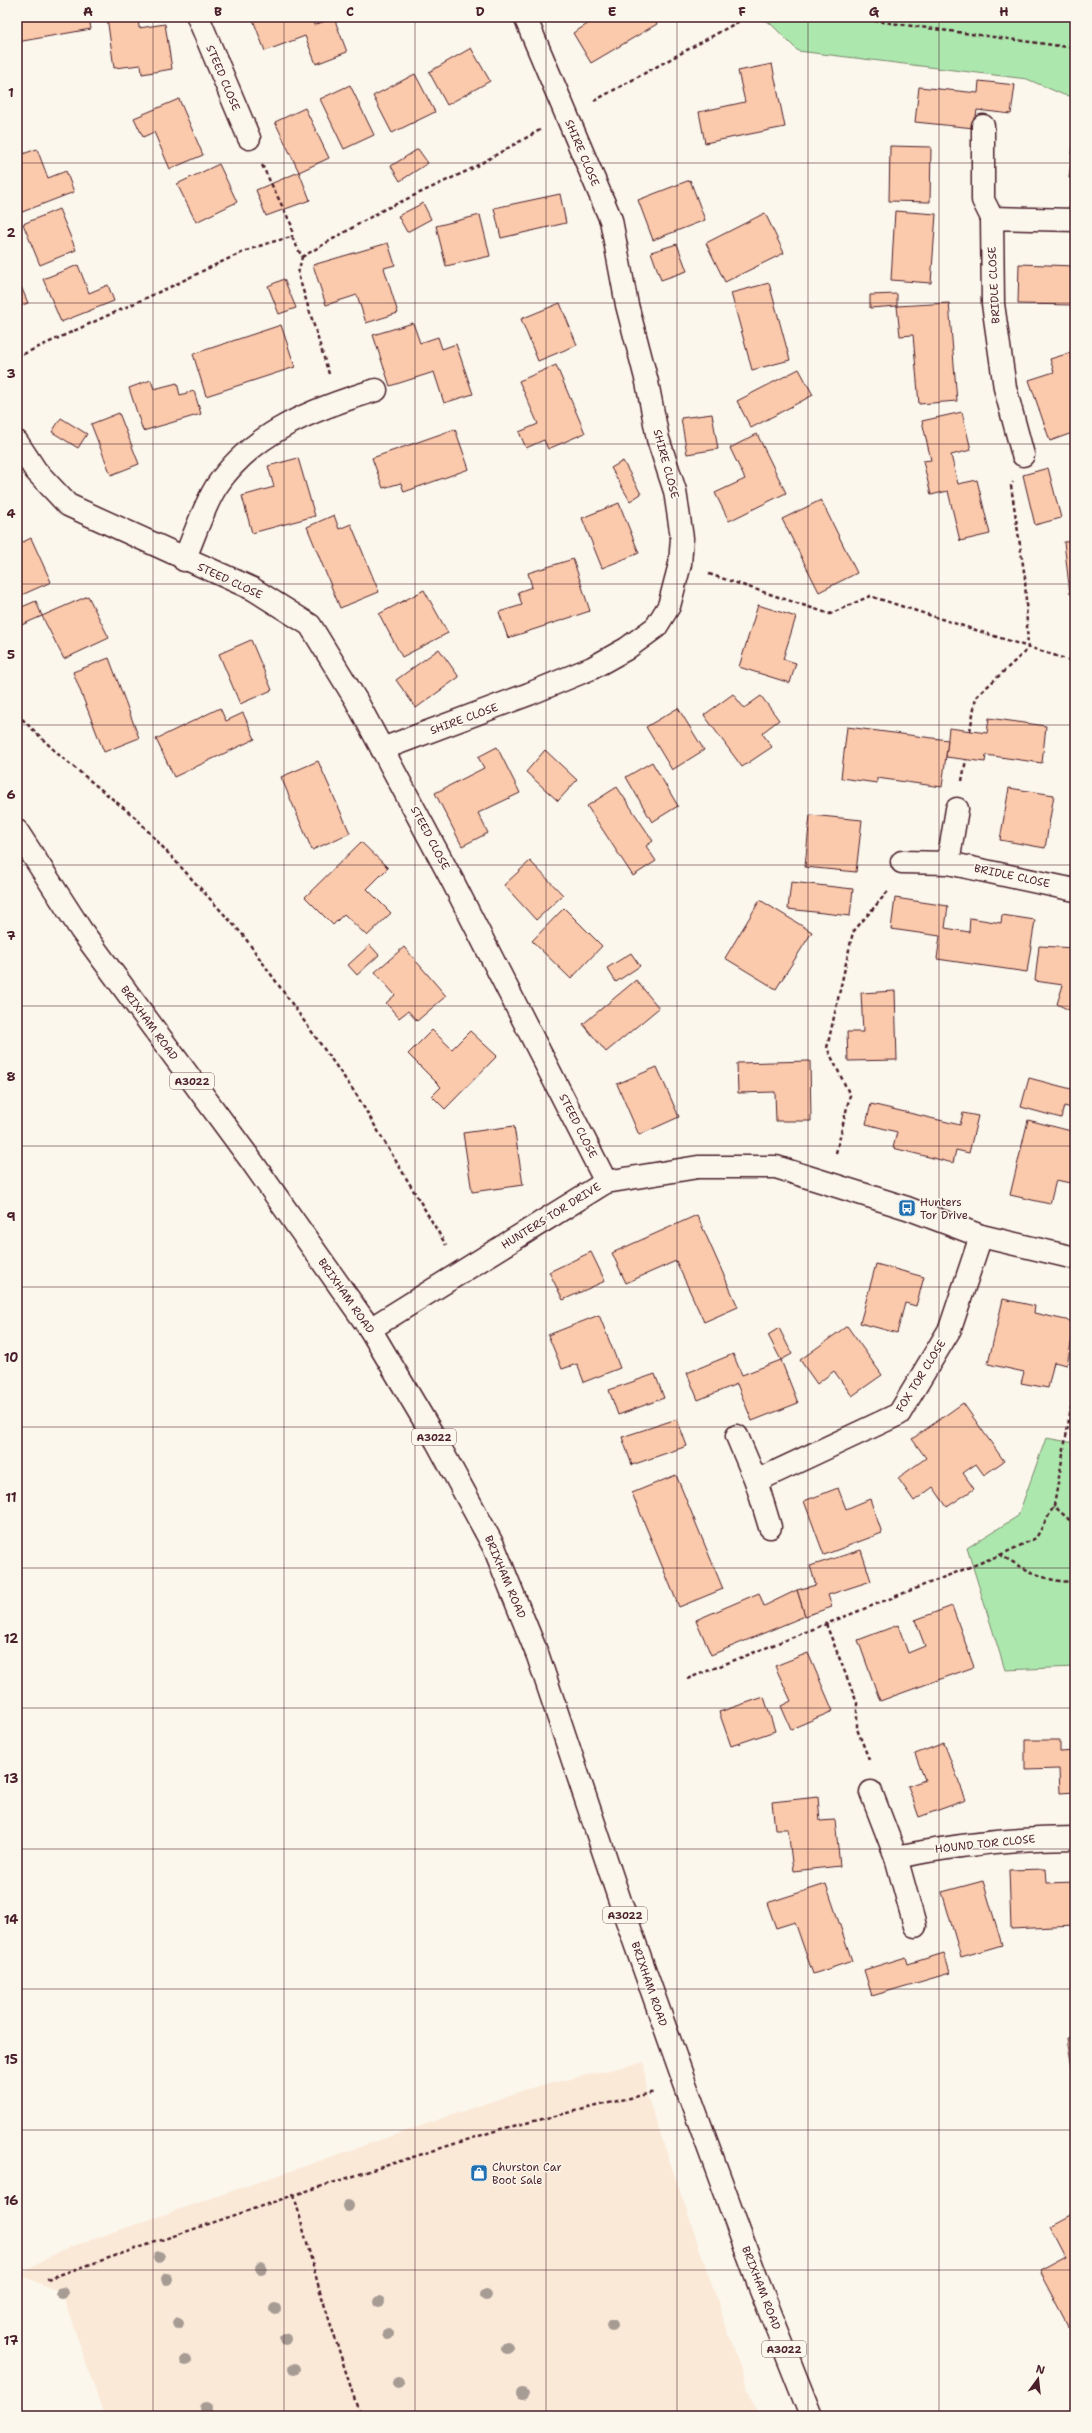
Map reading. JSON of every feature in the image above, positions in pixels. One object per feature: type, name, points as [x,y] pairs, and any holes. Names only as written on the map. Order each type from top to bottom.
[{"type":"street","name":"STEED CLOSE","points":[[198,17],[249,138]]},
{"type":"street","name":"SHIRE CLOSE","points":[[382,749],[536,691],[592,668],[626,649],[656,627],[670,606],[680,564],[682,538],[675,491],[658,439],[647,382],[627,306],[611,220],[566,116],[526,17]]},
{"type":"street","points":[[983,126],[983,200],[992,218],[1075,220]]},
{"type":"street","name":"BRIDLE CLOSE","points":[[992,218],[993,304],[1005,388],[1023,455]]},
{"type":"street","name":"STEED CLOSE","points":[[184,560],[216,487],[250,448],[295,420],[338,402],[376,390]]},
{"type":"street","name":"STEED CLOSE","points":[[17,442],[36,470],[68,506],[144,538],[184,560],[253,589],[310,625],[352,694],[452,880],[606,1182]]},
{"type":"street","points":[[948,863],[957,809]]},
{"type":"street","name":"BRIXHAM ROAD","points":[[17,831],[81,930],[250,1159],[370,1329],[437,1442],[494,1547],[538,1656],[684,2081],[758,2282],[811,2416]]},
{"type":"street","name":"BRIDLE CLOSE","points":[[902,862],[948,863],[1075,890]]},
{"type":"street","name":"HUNTERS TOR DRIVE","points":[[370,1329],[464,1272],[606,1182],[698,1168],[776,1166],[981,1236],[1075,1258]]},
{"type":"street","name":"FOX TOR CLOSE","points":[[756,1482],[899,1414],[950,1329],[981,1236]]},
{"type":"street","points":[[737,1436],[756,1482],[770,1527]]},
{"type":"street","points":[[871,1792],[896,1857],[915,1926]]},
{"type":"street","name":"HOUND TOR CLOSE","points":[[896,1857],[948,1846],[1045,1838],[1075,1838]]},
{"type":"path","points":[[302,257],[381,211],[469,170],[747,17]]},
{"type":"path","points":[[846,17],[1075,48]]},
{"type":"path","points":[[249,138],[292,226],[292,237],[302,257],[298,274],[338,402]]},
{"type":"path","points":[[17,357],[176,284],[233,255],[267,242],[292,237]]},
{"type":"path","points":[[970,731],[976,697],[1028,649],[1026,578],[1011,486],[1023,455]]},
{"type":"path","points":[[680,564],[830,614],[870,596],[1028,649],[1075,662]]},
{"type":"path","points":[[17,714],[59,755],[137,819],[243,935],[356,1094],[449,1250],[464,1272]]},
{"type":"path","points":[[828,1183],[850,1095],[827,1048],[853,932],[890,889],[902,862]]},
{"type":"path","points":[[687,1678],[1000,1555],[1036,1538],[1054,1506],[1075,1385]]},
{"type":"path","points":[[1054,1506],[1075,1525]]},
{"type":"path","points":[[1000,1555],[1034,1573],[1064,1583],[1075,1581]]},
{"type":"path","points":[[826,1624],[857,1703],[857,1729],[875,1773],[871,1792]]},
{"type":"path","points":[[46,2279],[294,2195],[501,2129],[647,2094],[684,2081]]},
{"type":"path","points":[[294,2195],[319,2288],[360,2416]]},
{"type":"shaded area","name":"Churston Car Boot Sale","points":[[644,2062],[647,2095],[757,2416],[104,2416],[62,2293],[20,2275],[59,2251],[527,2089]]},
{"type":"green space","points":[[756,17],[947,17],[977,21],[978,17],[1075,17],[1075,97],[1064,95],[1027,79],[798,51],[770,23]]},
{"type":"green space","points":[[1046,1438],[1075,1443],[1075,1667],[1005,1670],[967,1548],[1018,1516]]},
{"type":"building","points":[[17,17],[89,17],[91,29],[17,42]]},
{"type":"building","points":[[107,17],[138,17],[139,28],[165,24],[172,69],[142,74],[141,65],[114,68]]},
{"type":"building","points":[[252,17],[311,17],[314,25],[334,18],[347,52],[316,64],[305,36],[265,51]]},
{"type":"building","points":[[599,17],[653,17],[657,24],[591,63],[573,33]]},
{"type":"building","points":[[471,48],[490,81],[447,105],[429,72]]},
{"type":"building","points":[[772,64],[785,127],[705,143],[699,112],[745,102],[738,71]]},
{"type":"building","points":[[415,74],[435,112],[392,133],[373,96]]},
{"type":"building","points":[[979,81],[1015,85],[1011,114],[977,110],[974,128],[915,122],[919,87],[978,93]]},
{"type":"building","points":[[350,85],[374,135],[344,149],[320,99]]},
{"type":"building","points":[[179,99],[203,155],[170,169],[154,132],[143,137],[134,118]]},
{"type":"building","points":[[305,108],[329,158],[299,172],[275,122]]},
{"type":"building","points":[[1075,128],[1075,179],[1069,178]]},
{"type":"building","points":[[890,146],[931,147],[930,202],[889,201]]},
{"type":"building","points":[[37,149],[48,178],[66,171],[74,192],[17,214],[17,156]]},
{"type":"building","points":[[418,149],[428,163],[400,181],[391,166]]},
{"type":"building","points":[[219,164],[237,202],[196,222],[177,184]]},
{"type":"building","points":[[299,172],[310,200],[266,216],[256,190]]},
{"type":"building","points":[[690,180],[705,220],[653,240],[638,200]]},
{"type":"building","points":[[560,194],[566,223],[501,238],[494,208]]},
{"type":"building","points":[[423,203],[431,219],[407,232],[398,216]]},
{"type":"building","points":[[59,209],[76,250],[40,265],[23,224]]},
{"type":"building","points":[[895,211],[936,214],[931,283],[891,280]]},
{"type":"building","points":[[765,213],[784,253],[725,282],[706,243]]},
{"type":"building","points":[[480,215],[490,256],[446,266],[436,226]]},
{"type":"building","points":[[388,243],[395,265],[384,268],[398,313],[366,323],[357,295],[326,305],[313,265]]},
{"type":"building","points":[[677,244],[687,271],[661,280],[651,252]]},
{"type":"building","points":[[1019,264],[1075,266],[1075,305],[1018,304]]},
{"type":"building","points":[[78,265],[89,293],[108,285],[114,301],[61,322],[43,279]]},
{"type":"building","points":[[17,277],[28,303],[17,307]]},
{"type":"building","points":[[284,279],[296,308],[279,314],[268,286]]},
{"type":"building","points":[[769,283],[790,360],[752,370],[731,293]]},
{"type":"building","points":[[897,294],[897,306],[870,308],[870,295]]},
{"type":"building","points":[[560,303],[577,345],[538,361],[521,319]]},
{"type":"building","points":[[949,303],[957,401],[919,404],[913,335],[900,336],[897,306]]},
{"type":"building","points":[[413,323],[420,343],[438,337],[442,349],[456,344],[473,394],[444,403],[434,372],[390,386],[373,335]]},
{"type":"building","points":[[281,325],[295,367],[206,396],[193,354]]},
{"type":"building","points":[[1070,353],[1075,366],[1075,432],[1050,441],[1029,380],[1054,372],[1050,359]]},
{"type":"building","points":[[556,365],[585,433],[548,449],[544,440],[526,448],[519,432],[538,424],[519,381]]},
{"type":"building","points":[[799,369],[813,395],[751,428],[737,401]]},
{"type":"building","points":[[151,380],[154,389],[177,383],[180,395],[194,391],[201,414],[143,431],[129,388]]},
{"type":"building","points":[[962,412],[971,450],[951,455],[958,484],[977,480],[990,534],[960,541],[948,491],[931,495],[923,461],[931,460],[922,421]]},
{"type":"building","points":[[119,413],[139,464],[111,475],[91,424]]},
{"type":"building","points":[[712,414],[718,449],[687,454],[681,418]]},
{"type":"building","points":[[61,418],[87,434],[78,448],[52,432]]},
{"type":"building","points":[[455,429],[469,469],[404,492],[401,483],[383,488],[372,458]]},
{"type":"building","points":[[757,434],[786,493],[729,521],[715,493],[745,479],[730,448]]},
{"type":"building","points":[[298,458],[315,516],[252,533],[242,496],[274,487],[268,466]]},
{"type":"building","points":[[623,461],[641,494],[630,501],[611,468]]},
{"type":"building","points":[[1048,468],[1061,518],[1035,525],[1023,475]]},
{"type":"building","points":[[821,500],[857,573],[819,592],[782,519]]},
{"type":"building","points":[[619,503],[639,553],[602,568],[582,518]]},
{"type":"building","points":[[334,515],[339,529],[351,524],[379,592],[340,608],[307,527]]},
{"type":"building","points":[[31,538],[51,582],[17,597],[17,545]]},
{"type":"building","points":[[1075,541],[1075,593],[1070,594],[1064,542]]},
{"type":"building","points":[[573,559],[590,611],[508,638],[499,612],[522,605],[518,592],[532,587],[528,573]]},
{"type":"building","points":[[424,590],[448,633],[402,657],[379,614]]},
{"type":"building","points":[[88,596],[109,638],[64,659],[42,616]]},
{"type":"building","points":[[36,601],[42,616],[17,627],[17,609]]},
{"type":"building","points":[[758,605],[796,617],[783,659],[796,663],[790,683],[739,667]]},
{"type":"building","points":[[251,640],[272,690],[240,704],[219,654]]},
{"type":"building","points":[[439,649],[459,677],[416,708],[396,680]]},
{"type":"building","points":[[109,658],[139,738],[104,752],[73,672]]},
{"type":"building","points":[[733,694],[744,708],[761,696],[779,720],[762,733],[772,747],[742,767],[704,715]]},
{"type":"building","points":[[220,708],[226,721],[243,713],[255,739],[174,777],[156,739]]},
{"type":"building","points":[[678,708],[704,750],[672,770],[646,727]]},
{"type":"building","points":[[989,718],[1046,726],[1042,763],[986,755],[985,762],[946,757],[949,728],[987,733]]},
{"type":"building","points":[[847,727],[948,740],[942,787],[877,778],[877,783],[841,778]]},
{"type":"building","points":[[497,747],[520,793],[478,813],[488,833],[462,846],[435,793],[484,768],[478,757]]},
{"type":"building","points":[[545,750],[577,780],[558,801],[526,772]]},
{"type":"building","points":[[318,761],[350,833],[312,850],[281,777]]},
{"type":"building","points":[[652,762],[678,806],[652,822],[626,777]]},
{"type":"building","points":[[617,787],[653,841],[646,846],[656,861],[633,876],[587,806]]},
{"type":"building","points":[[1009,788],[1054,795],[1045,848],[1000,840]]},
{"type":"building","points":[[810,815],[862,820],[856,872],[805,867]]},
{"type":"building","points":[[361,842],[388,868],[367,889],[391,913],[367,936],[344,914],[333,925],[305,897]]},
{"type":"building","points":[[530,861],[563,895],[536,920],[504,885]]},
{"type":"building","points":[[791,882],[853,889],[850,916],[788,909]]},
{"type":"building","points":[[895,898],[948,906],[945,928],[969,932],[970,918],[1001,923],[1002,915],[1035,920],[1027,972],[937,959],[940,936],[891,929]]},
{"type":"building","points":[[760,900],[812,932],[776,989],[725,958]]},
{"type":"building","points":[[564,908],[602,946],[571,979],[532,941]]},
{"type":"building","points":[[370,945],[379,955],[357,975],[348,965]]},
{"type":"building","points":[[1039,946],[1075,948],[1075,1013],[1057,1004],[1063,985],[1035,981]]},
{"type":"building","points":[[404,947],[446,996],[417,1021],[408,1011],[399,1018],[386,1003],[395,995],[375,972]]},
{"type":"building","points":[[631,953],[640,966],[616,982],[607,968]]},
{"type":"building","points":[[636,980],[659,1008],[606,1052],[583,1024]]},
{"type":"building","points":[[895,991],[897,1060],[848,1061],[847,1032],[863,1032],[861,993]]},
{"type":"building","points":[[432,1030],[452,1049],[470,1031],[497,1056],[445,1109],[432,1096],[441,1087],[408,1054]]},
{"type":"building","points":[[810,1061],[811,1121],[776,1121],[775,1092],[738,1093],[737,1063]]},
{"type":"building","points":[[657,1067],[679,1117],[639,1135],[617,1084]]},
{"type":"building","points":[[1029,1078],[1075,1090],[1075,1109],[1064,1106],[1061,1118],[1021,1107]]},
{"type":"building","points":[[871,1104],[960,1125],[963,1113],[978,1116],[969,1153],[956,1150],[953,1163],[893,1148],[897,1132],[866,1124]]},
{"type":"building","points":[[1028,1120],[1075,1132],[1075,1184],[1056,1180],[1050,1204],[1010,1195]]},
{"type":"building","points":[[514,1126],[523,1185],[472,1192],[463,1133]]},
{"type":"building","points":[[697,1215],[738,1307],[704,1322],[676,1261],[626,1283],[612,1253]]},
{"type":"building","points":[[591,1252],[605,1281],[563,1300],[549,1272]]},
{"type":"building","points":[[876,1264],[924,1277],[916,1306],[905,1303],[897,1333],[860,1323]]},
{"type":"building","points":[[1003,1299],[1035,1306],[1034,1313],[1075,1322],[1067,1365],[1054,1362],[1048,1388],[1021,1383],[1024,1372],[988,1364]]},
{"type":"building","points":[[599,1315],[620,1368],[584,1382],[577,1364],[562,1369],[548,1335]]},
{"type":"building","points":[[847,1326],[882,1375],[852,1396],[834,1371],[817,1384],[800,1360]]},
{"type":"building","points":[[779,1328],[792,1354],[781,1360],[768,1335]]},
{"type":"building","points":[[733,1354],[742,1375],[781,1360],[798,1403],[752,1421],[737,1384],[698,1400],[687,1373]]},
{"type":"building","points":[[655,1374],[664,1398],[618,1415],[609,1390]]},
{"type":"building","points":[[963,1403],[1004,1461],[984,1475],[976,1464],[963,1473],[974,1489],[947,1507],[933,1487],[914,1501],[898,1478],[926,1458],[912,1439]]},
{"type":"building","points":[[677,1419],[687,1446],[632,1465],[622,1437]]},
{"type":"building","points":[[676,1475],[723,1589],[679,1607],[632,1493]]},
{"type":"building","points":[[838,1488],[846,1509],[870,1499],[882,1533],[824,1555],[804,1501]]},
{"type":"building","points":[[861,1550],[871,1581],[828,1595],[832,1607],[805,1616],[797,1590],[816,1585],[810,1566]]},
{"type":"building","points":[[797,1590],[805,1616],[711,1655],[696,1620],[759,1593],[764,1606]]},
{"type":"building","points":[[952,1606],[974,1667],[880,1701],[858,1640],[898,1625],[908,1653],[925,1646],[915,1620]]},
{"type":"building","points":[[808,1653],[833,1711],[791,1729],[781,1706],[791,1701],[775,1666]]},
{"type":"building","points":[[764,1697],[775,1731],[731,1746],[719,1712]]},
{"type":"building","points":[[1025,1740],[1060,1740],[1060,1752],[1075,1751],[1075,1792],[1060,1793],[1059,1769],[1025,1770]]},
{"type":"building","points":[[944,1743],[966,1800],[919,1817],[908,1786],[925,1780],[915,1754]]},
{"type":"building","points":[[818,1797],[820,1821],[835,1820],[840,1866],[793,1871],[788,1829],[775,1829],[772,1802]]},
{"type":"building","points":[[1046,1869],[1047,1883],[1075,1882],[1075,1926],[1011,1929],[1009,1870]]},
{"type":"building","points":[[983,1881],[1002,1945],[961,1957],[942,1892]]},
{"type":"building","points":[[826,1884],[852,1961],[813,1974],[795,1922],[776,1928],[767,1903]]},
{"type":"building","points":[[944,1953],[950,1973],[872,1996],[864,1970],[906,1957],[908,1964]]},
{"type":"building","points":[[1075,2037],[1075,2085],[1067,2038]]},
{"type":"building","points":[[1074,2213],[1075,2337],[1040,2271],[1066,2257],[1050,2226]]},
{"type":"place","name":"Hunters Tor Drive","points":[[907,1208]]},
{"type":"place","name":"Churston Car Boot Sale","points":[[479,2173]]}]
